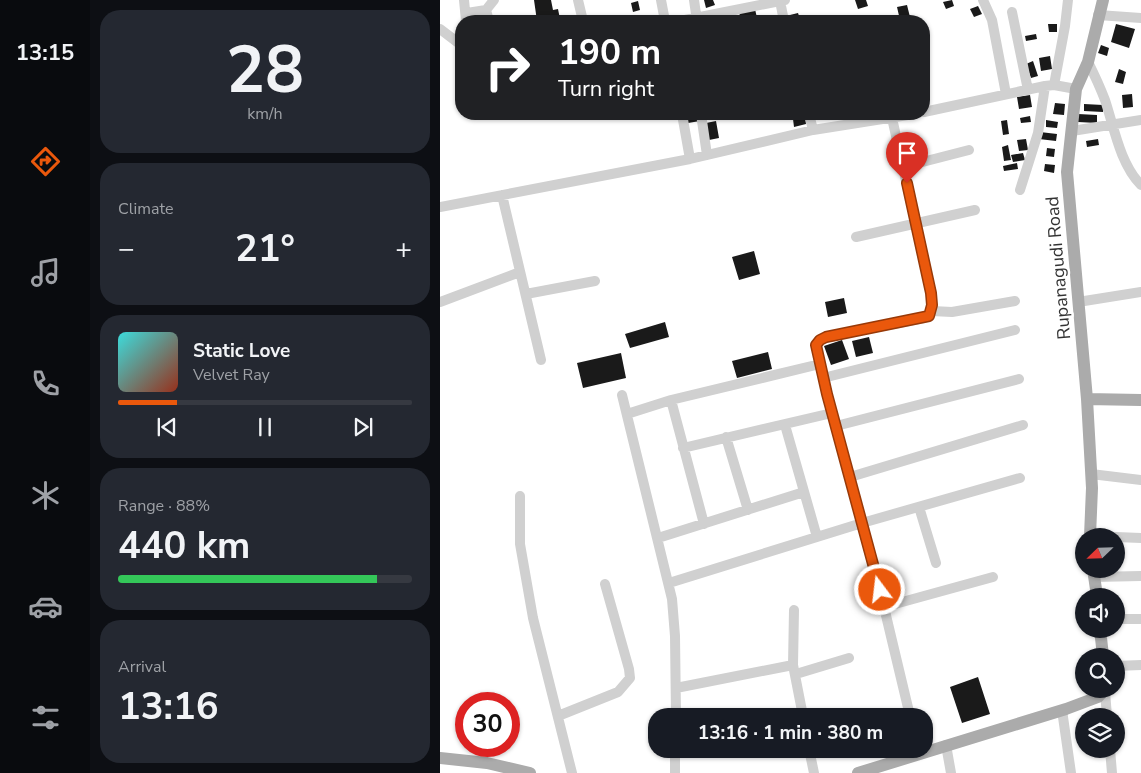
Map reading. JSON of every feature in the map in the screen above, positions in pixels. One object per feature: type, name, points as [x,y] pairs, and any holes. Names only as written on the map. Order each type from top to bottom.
[{"type":"main road","name":"Rupanagudi Road","points":[[1091,528],[1091,474],[1087,399],[1067,172],[1076,90],[1088,62],[1103,0]]},
{"type":"main road","points":[[1087,399],[1141,400]]},
{"type":"main road","points":[[933,747],[1064,710],[1095,698]]},
{"type":"main road","points":[[440,758],[487,762],[530,773]]},
{"type":"main road","points":[[862,772],[899,758]]},
{"type":"street","points":[[464,0],[466,15]]},
{"type":"street","points":[[472,15],[486,10],[494,0]]},
{"type":"street","points":[[578,0],[581,15]]},
{"type":"street","points":[[661,0],[664,15]]},
{"type":"street","points":[[694,0],[696,15]]},
{"type":"street","points":[[983,0],[992,20],[1006,94]]},
{"type":"street","points":[[1020,190],[1038,133],[1066,26],[1068,0]]},
{"type":"street","points":[[712,15],[755,3],[782,1],[783,15]]},
{"type":"street","points":[[486,10],[487,15]]},
{"type":"street","points":[[1012,12],[1028,90]]},
{"type":"street","points":[[1098,15],[1141,18]]},
{"type":"street","points":[[440,29],[455,36]]},
{"type":"street","points":[[1088,62],[1104,98],[1123,154],[1134,178],[1141,185]]},
{"type":"street","points":[[930,111],[1050,85],[1076,90]]},
{"type":"street","points":[[683,120],[690,159]]},
{"type":"street","points":[[702,120],[707,155]]},
{"type":"street","points":[[810,120],[813,130]]},
{"type":"street","points":[[440,207],[690,159],[813,130],[879,120]]},
{"type":"street","points":[[892,120],[931,293],[932,311],[929,316],[924,318],[820,340],[816,345],[908,708]]},
{"type":"street","points":[[1072,131],[1141,120]]},
{"type":"street","points":[[903,167],[970,150]]},
{"type":"street","points":[[502,195],[541,360]]},
{"type":"street","points":[[856,237],[974,210]]},
{"type":"street","points":[[440,302],[520,272]]},
{"type":"street","points":[[526,294],[596,280]]},
{"type":"street","points":[[1078,302],[1141,292]]},
{"type":"street","points":[[932,311],[952,312],[1015,301]]},
{"type":"street","points":[[823,378],[1015,330]]},
{"type":"street","points":[[627,414],[671,400],[820,364]]},
{"type":"street","points":[[836,426],[1019,379]]},
{"type":"street","points":[[622,395],[669,584],[675,636],[676,708]]},
{"type":"street","points":[[671,400],[704,524]]},
{"type":"street","points":[[683,448],[832,413]]},
{"type":"street","points":[[850,477],[1023,424]]},
{"type":"street","points":[[785,425],[817,537]]},
{"type":"street","points":[[726,437],[748,510]]},
{"type":"street","points":[[1091,474],[1141,480]]},
{"type":"street","points":[[669,584],[862,523],[1020,478]]},
{"type":"street","points":[[658,538],[804,492]]},
{"type":"street","points":[[520,496],[520,544],[533,618],[572,773]]},
{"type":"street","points":[[919,507],[936,563]]},
{"type":"street","points":[[1125,537],[1141,538]]},
{"type":"street","points":[[1125,575],[1141,576]]},
{"type":"street","points":[[884,607],[993,577]]},
{"type":"street","points":[[558,716],[618,692],[630,678],[605,584]]},
{"type":"street","points":[[794,610],[794,669],[801,708]]},
{"type":"street","points":[[1125,619],[1141,619]]},
{"type":"street","points":[[676,688],[849,658]]},
{"type":"street","points":[[1125,666],[1141,665]]},
{"type":"street","points":[[1064,710],[1071,773]]},
{"type":"street","points":[[946,744],[951,773]]},
{"type":"street","points":[[675,758],[675,773]]},
{"type":"street","points":[[811,758],[814,773]]},
{"type":"street","points":[[1111,758],[1112,773]]},
{"type":"building","points":[[534,0],[551,0],[553,10],[558,9],[559,15],[536,15]]},
{"type":"building","points":[[704,0],[713,0],[715,5],[706,8]]},
{"type":"building","points":[[855,0],[866,0],[868,6],[858,9]]},
{"type":"building","points":[[952,0],[954,6],[946,9],[943,2]]},
{"type":"building","points":[[638,1],[640,10],[633,12],[631,3]]},
{"type":"building","points":[[907,5],[910,15],[899,15],[897,7]]},
{"type":"building","points":[[978,6],[982,14],[974,17],[970,9]]},
{"type":"building","points":[[755,9],[756,15],[740,15],[739,12]]},
{"type":"building","points":[[1048,24],[1057,24],[1057,32],[1049,32]]},
{"type":"building","points":[[1116,24],[1135,29],[1129,48],[1111,42]]},
{"type":"building","points":[[1036,34],[1037,39],[1026,41],[1025,36]]},
{"type":"building","points":[[1101,45],[1109,48],[1107,56],[1098,53]]},
{"type":"building","points":[[1050,56],[1052,69],[1041,71],[1039,58]]},
{"type":"building","points":[[1033,61],[1038,76],[1031,78],[1026,64]]},
{"type":"building","points":[[1119,69],[1126,72],[1123,84],[1115,82]]},
{"type":"building","points":[[1132,94],[1133,107],[1123,108],[1122,95]]},
{"type":"building","points":[[1030,95],[1032,107],[1019,109],[1017,97]]},
{"type":"building","points":[[1055,103],[1065,104],[1064,115],[1053,114]]},
{"type":"building","points":[[1084,104],[1103,105],[1103,112],[1084,111]]},
{"type":"building","points":[[1078,114],[1097,115],[1097,123],[1078,122]]},
{"type":"building","points":[[1030,116],[1031,122],[1021,123],[1020,118]]},
{"type":"building","points":[[688,120],[700,120],[700,121],[688,123]]},
{"type":"building","points":[[793,120],[805,120],[806,124],[794,127]]},
{"type":"building","points":[[1007,120],[1009,134],[1003,135],[1001,121]]},
{"type":"building","points":[[1046,120],[1058,122],[1057,128],[1046,127]]},
{"type":"building","points":[[716,121],[719,138],[709,140],[706,123]]},
{"type":"building","points":[[1040,132],[1057,134],[1056,141],[1039,139]]},
{"type":"building","points":[[1026,139],[1028,150],[1019,151],[1017,140]]},
{"type":"building","points":[[1098,139],[1099,145],[1087,147],[1086,141]]},
{"type":"building","points":[[1008,145],[1011,160],[1004,161],[1002,147]]},
{"type":"building","points":[[1047,148],[1055,149],[1054,157],[1046,156]]},
{"type":"building","points":[[1023,153],[1025,160],[1013,162],[1011,155]]},
{"type":"building","points":[[1017,163],[1018,169],[1004,171],[1003,166]]},
{"type":"building","points":[[1045,164],[1055,165],[1054,173],[1044,171]]},
{"type":"building","points":[[754,251],[760,274],[739,280],[732,257]]},
{"type":"building","points":[[844,298],[847,313],[828,317],[825,302]]},
{"type":"building","points":[[665,322],[669,337],[630,348],[625,334]]},
{"type":"building","points":[[869,337],[873,353],[856,357],[852,341]]},
{"type":"building","points":[[842,340],[849,359],[831,365],[824,346]]},
{"type":"building","points":[[768,352],[772,369],[737,378],[732,361]]},
{"type":"building","points":[[621,353],[626,378],[583,388],[577,363]]},
{"type":"building","points":[[978,677],[990,714],[962,723],[950,687]]},
{"type":"route","points":[[880,590],[816,352],[816,345],[826,337],[924,318],[929,316],[932,311],[931,293],[907,183]]}]
